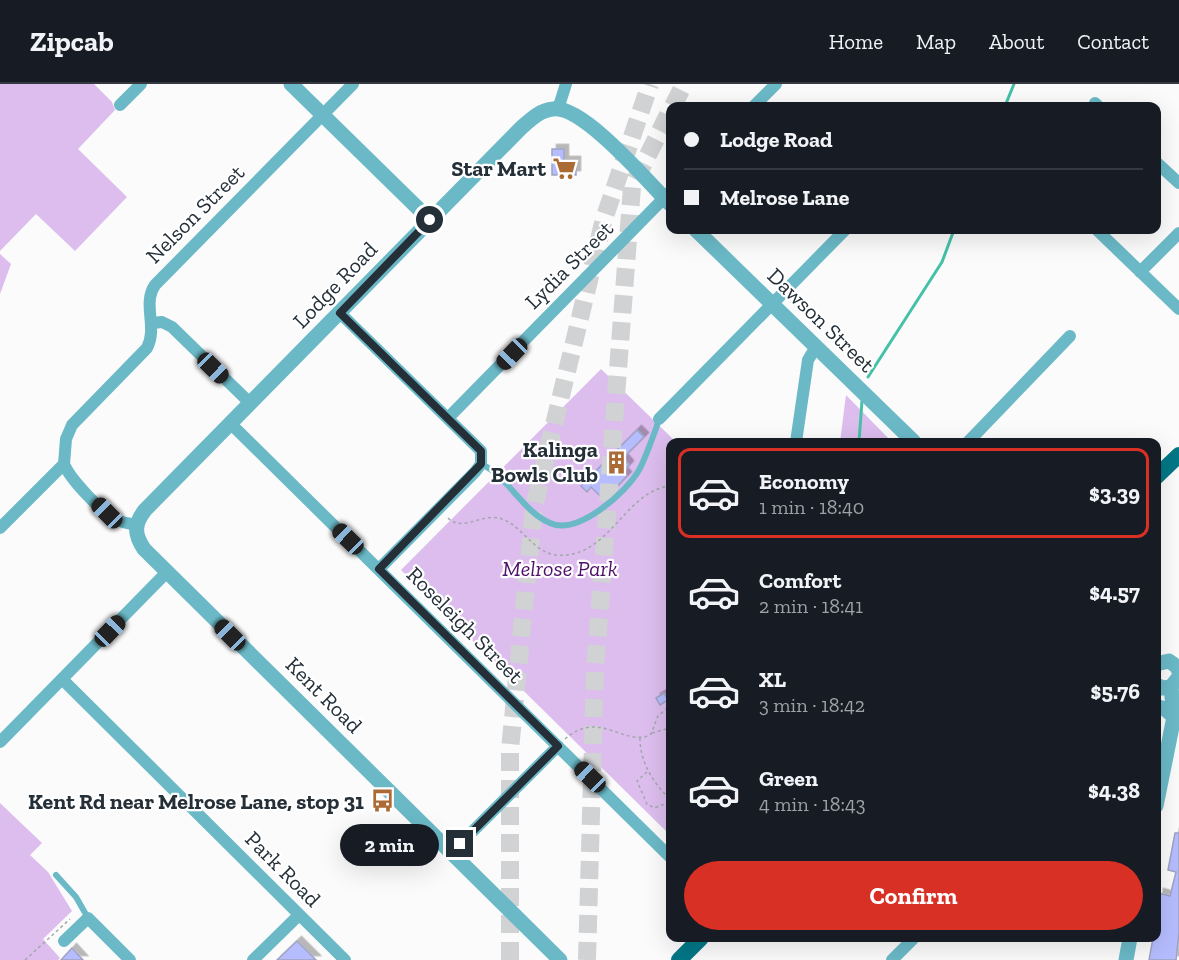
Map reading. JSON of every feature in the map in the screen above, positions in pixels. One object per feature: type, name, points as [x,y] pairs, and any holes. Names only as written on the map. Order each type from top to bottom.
[{"type":"main road","points":[[1161,472],[1179,456]]},
{"type":"main road","points":[[679,960],[697,942]]},
{"type":"street","points":[[120,105],[141,84]]},
{"type":"street","points":[[291,84],[430,220]]},
{"type":"street","name":"Nelson Street","points":[[64,464],[68,432],[147,348],[153,333],[149,297],[155,285],[353,84]]},
{"type":"street","points":[[566,84],[558,109],[577,114],[666,196]]},
{"type":"street","points":[[758,102],[776,84]]},
{"type":"street","name":"Lodge Road","points":[[136,525],[145,510],[521,128],[540,112],[558,109]]},
{"type":"street","points":[[1161,167],[1179,183]]},
{"type":"street","name":"Lydia Street","points":[[448,418],[666,200]]},
{"type":"street","points":[[1140,272],[1179,233]]},
{"type":"street","name":"Dawson Street","points":[[700,234],[910,438]]},
{"type":"street","points":[[659,419],[841,234]]},
{"type":"street","points":[[1101,234],[1179,309]]},
{"type":"street","points":[[340,313],[481,451],[481,464],[379,569]]},
{"type":"street","points":[[153,323],[162,322],[172,327],[250,403]]},
{"type":"street","points":[[972,438],[1071,336]]},
{"type":"street","points":[[797,438],[808,360],[816,347]]},
{"type":"street","name":"Roseleigh Street","points":[[230,423],[666,853]]},
{"type":"street","points":[[0,528],[64,464],[72,478],[107,513],[115,519],[136,525]]},
{"type":"street","name":"Kent Road","points":[[136,525],[135,533],[144,549],[560,960]]},
{"type":"street","points":[[0,742],[167,572]]},
{"type":"street","points":[[1161,663],[1169,661],[1174,717],[1161,781]]},
{"type":"street","name":"Park Road","points":[[63,680],[345,960]]},
{"type":"street","points":[[1161,708],[1174,717]]},
{"type":"street","points":[[451,853],[558,746]]},
{"type":"street","points":[[253,960],[299,915]]},
{"type":"street","points":[[64,941],[88,918],[130,960]]},
{"type":"street","points":[[892,960],[910,942]]},
{"type":"street","points":[[1126,960],[1129,942]]},
{"type":"lane","points":[[481,464],[489,468],[520,500],[549,523],[562,527],[574,525],[596,513],[639,470],[659,419]]},
{"type":"lane","points":[[56,875],[76,897],[88,918]]},
{"type":"path","points":[[651,734],[658,716],[666,709]]},
{"type":"path","points":[[558,746],[576,731],[594,727],[640,738],[666,729]]},
{"type":"path","points":[[640,738],[640,747],[648,771],[666,796]]},
{"type":"path","points":[[648,771],[637,781],[647,804],[654,808],[666,802]]},
{"type":"green space","points":[[0,84],[94,84],[112,102],[115,110],[78,149],[127,197],[75,251],[36,214],[0,251]]},
{"type":"green space","points":[[0,254],[11,264],[0,294]]},
{"type":"green space","name":"Melrose Park","points":[[601,369],[672,438],[666,438],[666,831],[401,570]]},
{"type":"green space","points":[[846,395],[888,438],[841,438]]},
{"type":"green space","points":[[0,803],[42,843],[30,855],[48,872],[72,911],[43,939],[60,958],[58,960],[0,960]]},
{"type":"building","name":"Star Mart","points":[[552,149],[564,149],[564,161],[576,161],[576,175],[552,175]]},
{"type":"building","name":"Kalinga Bowls Club","points":[[637,430],[644,437],[623,458],[629,465],[623,472],[627,476],[604,500],[591,487],[587,492],[581,486]]},
{"type":"building","points":[[664,693],[666,701],[660,705],[656,698]]},
{"type":"building","points":[[1175,833],[1179,833],[1179,932],[1176,960],[1149,960],[1152,942],[1161,942],[1161,894],[1170,896],[1176,872],[1168,870]]},
{"type":"building","points":[[297,941],[316,960],[277,960]]},
{"type":"building","points":[[72,948],[83,960],[61,960]]},
{"type":"waterway","points":[[1007,102],[1014,84]]},
{"type":"waterway","points":[[868,377],[942,262],[952,234]]},
{"type":"waterway","points":[[859,438],[862,401]]},
{"type":"tunnel","points":[[510,960],[510,749],[534,507],[604,219],[650,84]]},
{"type":"tunnel","points":[[675,102],[684,84]]},
{"type":"tunnel","points":[[587,960],[595,670],[632,187],[666,119]]},
{"type":"place","name":"Star Mart","points":[[564,168]]},
{"type":"place","name":"Kalinga Bowls Club","points":[[616,462]]},
{"type":"place","name":"Kent Rd near Melrose Lane, stop 31","points":[[382,801]]},
{"type":"route","points":[[430,220],[340,313],[481,451],[481,464],[379,569],[558,746],[460,844]]}]
